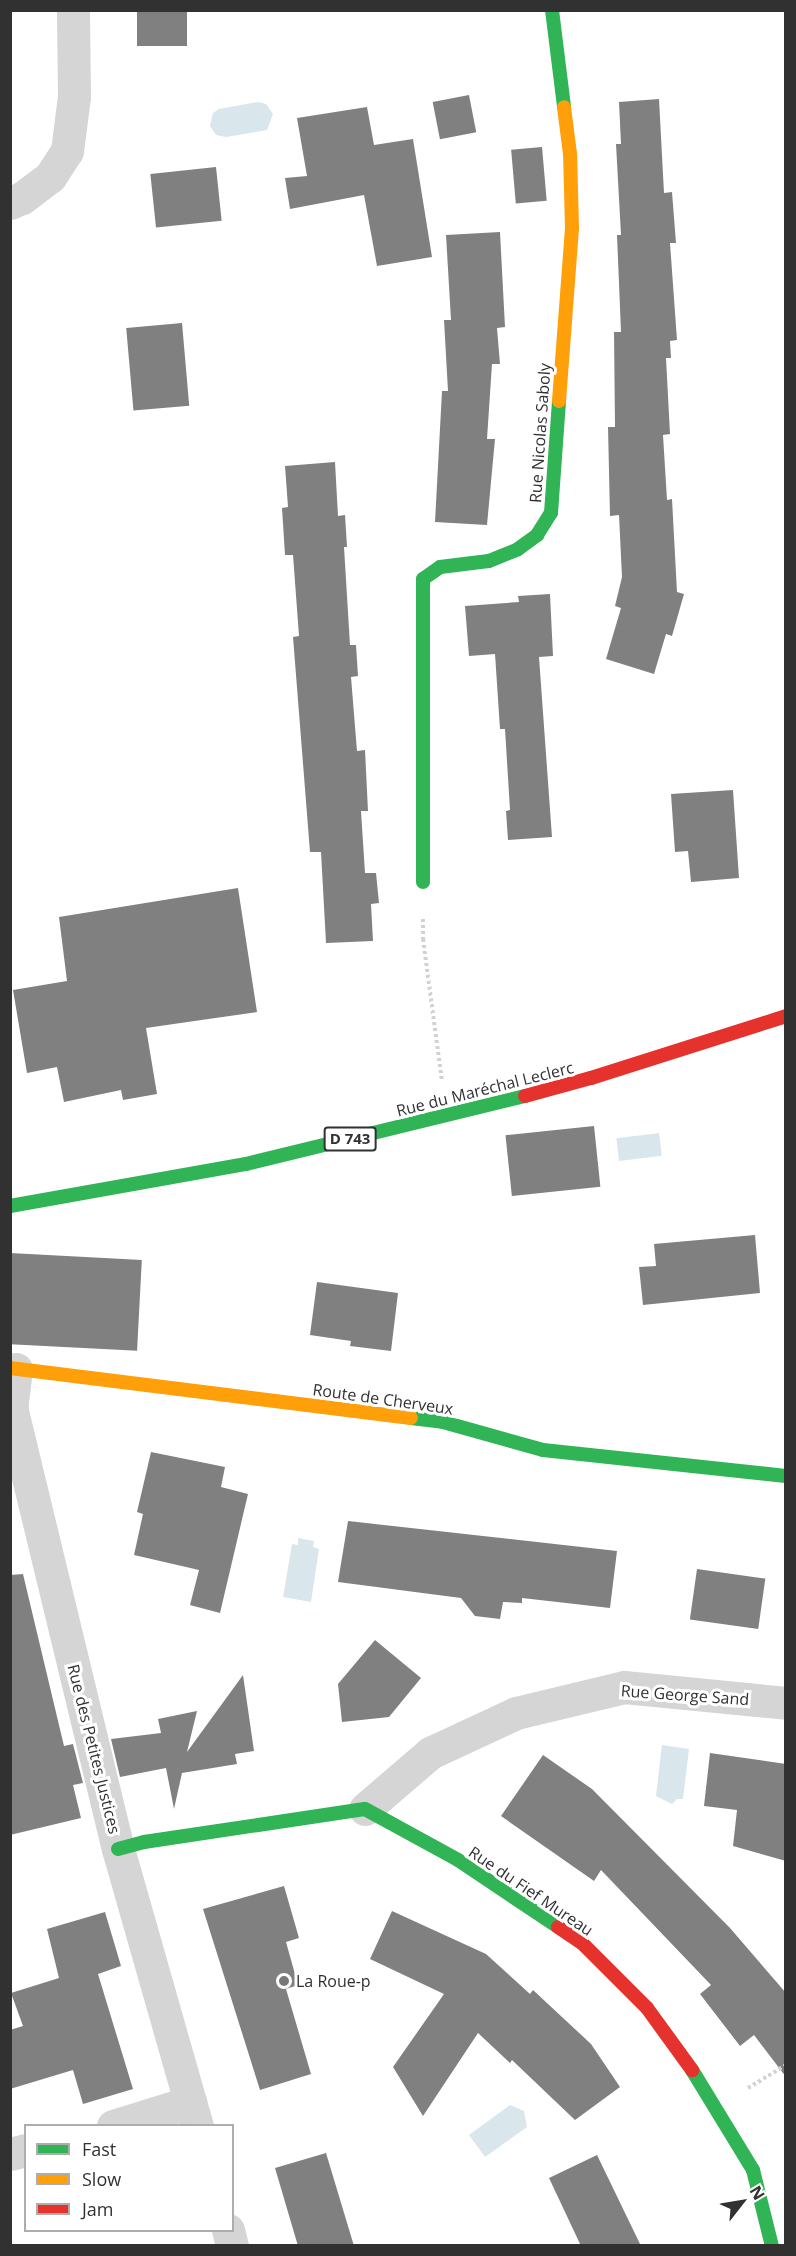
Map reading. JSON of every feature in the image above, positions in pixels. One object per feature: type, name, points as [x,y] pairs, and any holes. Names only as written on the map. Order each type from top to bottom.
[{"type":"street","points":[[10,203],[50,177],[67,151],[74,96],[73,10]]},
{"type":"street","name":"Rue Nicolas Saboly","points":[[423,882],[423,579],[440,567],[489,561],[518,549],[537,535],[551,513],[572,228],[570,154],[552,10]]},
{"type":"street","name":"Rue du Maréchal Leclerc","points":[[10,1206],[246,1164],[446,1116],[591,1078],[786,1016]]},
{"type":"street","name":"Route de Cherveux","points":[[13,1368],[443,1422],[543,1450],[786,1476]]},
{"type":"street","name":"Rue des Petites Justices","points":[[13,1368],[11,1407],[118,1849],[193,2114]]},
{"type":"street","name":"Rue George Sand","points":[[365,1809],[430,1753],[516,1713],[624,1687],[786,1703]]},
{"type":"street","points":[[118,1849],[144,1842],[365,1809]]},
{"type":"street","name":"Rue du Fief Mureau","points":[[365,1809],[458,1860],[582,1943],[647,2008],[715,2108],[753,2170],[772,2246]]},
{"type":"street","points":[[126,2124],[193,2114]]},
{"type":"path","points":[[423,882],[423,939],[446,1116]]},
{"type":"path","points":[[715,2108],[786,2065]]},
{"type":"shaded area","points":[[258,102],[266,104],[273,114],[267,130],[226,137],[216,135],[210,126],[213,113],[219,109]]},
{"type":"shaded area","points":[[659,1133],[662,1156],[619,1161],[616,1138]]},
{"type":"shaded area","points":[[298,1538],[314,1541],[313,1547],[319,1549],[311,1602],[283,1597],[292,1544],[298,1545]]},
{"type":"shaded area","points":[[662,1745],[689,1749],[683,1799],[677,1799],[672,1804],[656,1796]]},
{"type":"shaded area","points":[[510,2105],[524,2111],[527,2127],[485,2157],[469,2135]]},
{"type":"building","points":[[137,10],[187,10],[187,46],[137,46]]},
{"type":"building","points":[[469,95],[476,132],[440,139],[433,102]]},
{"type":"building","points":[[659,99],[664,193],[672,192],[676,243],[670,243],[677,340],[670,341],[671,358],[666,358],[670,434],[663,435],[667,500],[672,499],[677,592],[684,594],[672,636],[666,634],[654,674],[606,659],[621,608],[615,606],[622,577],[619,515],[610,516],[608,427],[615,427],[614,332],[621,332],[617,235],[621,235],[616,144],[621,144],[619,102]]},
{"type":"building","points":[[367,107],[374,145],[413,139],[432,257],[377,266],[364,195],[290,209],[285,178],[307,176],[297,118]]},
{"type":"building","points":[[542,147],[547,201],[516,203],[511,150]]},
{"type":"building","points":[[216,167],[222,221],[156,228],[150,174]]},
{"type":"building","points":[[500,232],[505,327],[497,328],[500,364],[492,364],[487,439],[495,439],[487,525],[435,522],[442,391],[448,391],[444,320],[451,320],[446,235]]},
{"type":"building","points":[[182,323],[189,406],[133,411],[126,328]]},
{"type":"building","points":[[335,462],[338,516],[345,515],[347,547],[344,547],[350,645],[356,645],[358,676],[351,677],[357,751],[365,750],[368,811],[361,811],[365,873],[376,873],[379,903],[371,904],[373,941],[326,943],[321,852],[310,852],[293,637],[299,636],[293,555],[285,555],[282,508],[288,507],[285,466]]},
{"type":"building","points":[[550,594],[553,656],[539,657],[552,837],[508,840],[506,811],[510,810],[505,729],[500,729],[495,654],[469,656],[465,606],[519,602],[518,596]]},
{"type":"building","points":[[733,790],[739,878],[691,882],[688,851],[675,852],[671,794]]},
{"type":"building","points":[[238,888],[257,1012],[146,1028],[157,1094],[123,1100],[121,1090],[64,1102],[57,1067],[27,1073],[13,990],[67,981],[59,917]]},
{"type":"building","points":[[594,1126],[600,1187],[512,1196],[505,1135]]},
{"type":"building","points":[[755,1235],[760,1293],[643,1305],[639,1267],[656,1266],[654,1244]]},
{"type":"building","points":[[10,1253],[142,1260],[137,1351],[10,1344]]},
{"type":"building","points":[[317,1282],[398,1293],[391,1351],[350,1346],[351,1341],[310,1335]]},
{"type":"building","points":[[151,1452],[225,1467],[221,1487],[248,1494],[220,1613],[190,1605],[199,1570],[134,1555],[143,1514],[137,1512]]},
{"type":"building","points":[[348,1521],[617,1551],[610,1608],[522,1598],[522,1603],[503,1602],[500,1619],[475,1616],[461,1598],[338,1582]]},
{"type":"building","points":[[697,1569],[765,1579],[758,1629],[690,1620]]},
{"type":"building","points":[[23,1574],[64,1746],[73,1744],[83,1783],[73,1785],[81,1818],[10,1835],[10,1575]]},
{"type":"building","points":[[375,1640],[421,1678],[389,1717],[342,1722],[338,1684]]},
{"type":"building","points":[[243,1675],[254,1751],[235,1754],[237,1764],[182,1773],[174,1809],[166,1768],[120,1777],[111,1739],[161,1733],[158,1719],[197,1711],[187,1752]]},
{"type":"building","points":[[710,1753],[786,1764],[786,1861],[733,1846],[737,1810],[704,1806]]},
{"type":"building","points":[[543,1755],[592,1789],[730,1928],[786,1993],[786,2077],[754,2035],[740,2046],[700,1994],[711,1985],[601,1870],[594,1881],[501,1816]]},
{"type":"building","points":[[284,1886],[299,1938],[286,1942],[298,1985],[286,1989],[311,2074],[260,2090],[203,1909]]},
{"type":"building","points":[[392,1911],[486,1954],[530,1994],[533,1990],[591,2044],[620,2087],[575,2120],[512,2060],[510,2063],[478,2033],[423,2116],[393,2067],[444,1994],[370,1959]]},
{"type":"building","points":[[105,1912],[121,1966],[98,1974],[133,2089],[83,2104],[73,2070],[10,2089],[10,2030],[23,2026],[11,1993],[59,1978],[47,1929]]},
{"type":"building","points":[[326,2153],[354,2246],[298,2246],[275,2168]]},
{"type":"building","points":[[597,2155],[641,2246],[581,2246],[549,2178]]},
{"type":"traffic: fast","points":[[552,10],[564,107]]},
{"type":"traffic: fast","points":[[423,882],[423,579],[440,567],[489,561],[518,549],[537,535],[551,513],[559,401]]},
{"type":"traffic: fast","points":[[10,1206],[246,1164],[525,1096]]},
{"type":"traffic: fast","points":[[411,1418],[443,1422],[543,1450],[786,1476]]},
{"type":"traffic: fast","points":[[118,1849],[144,1842],[365,1809],[458,1860],[558,1927]]},
{"type":"traffic: fast","points":[[692,2070],[753,2170],[772,2246]]},
{"type":"traffic: slow","points":[[559,401],[572,228],[570,154],[564,107]]},
{"type":"traffic: slow","points":[[10,1368],[411,1418]]},
{"type":"traffic: jam","points":[[525,1096],[591,1078],[786,1016]]},
{"type":"traffic: jam","points":[[558,1927],[582,1943],[647,2008],[692,2070]]},
{"type":"place","name":"La Roue-p","points":[[284,1981]]}]
